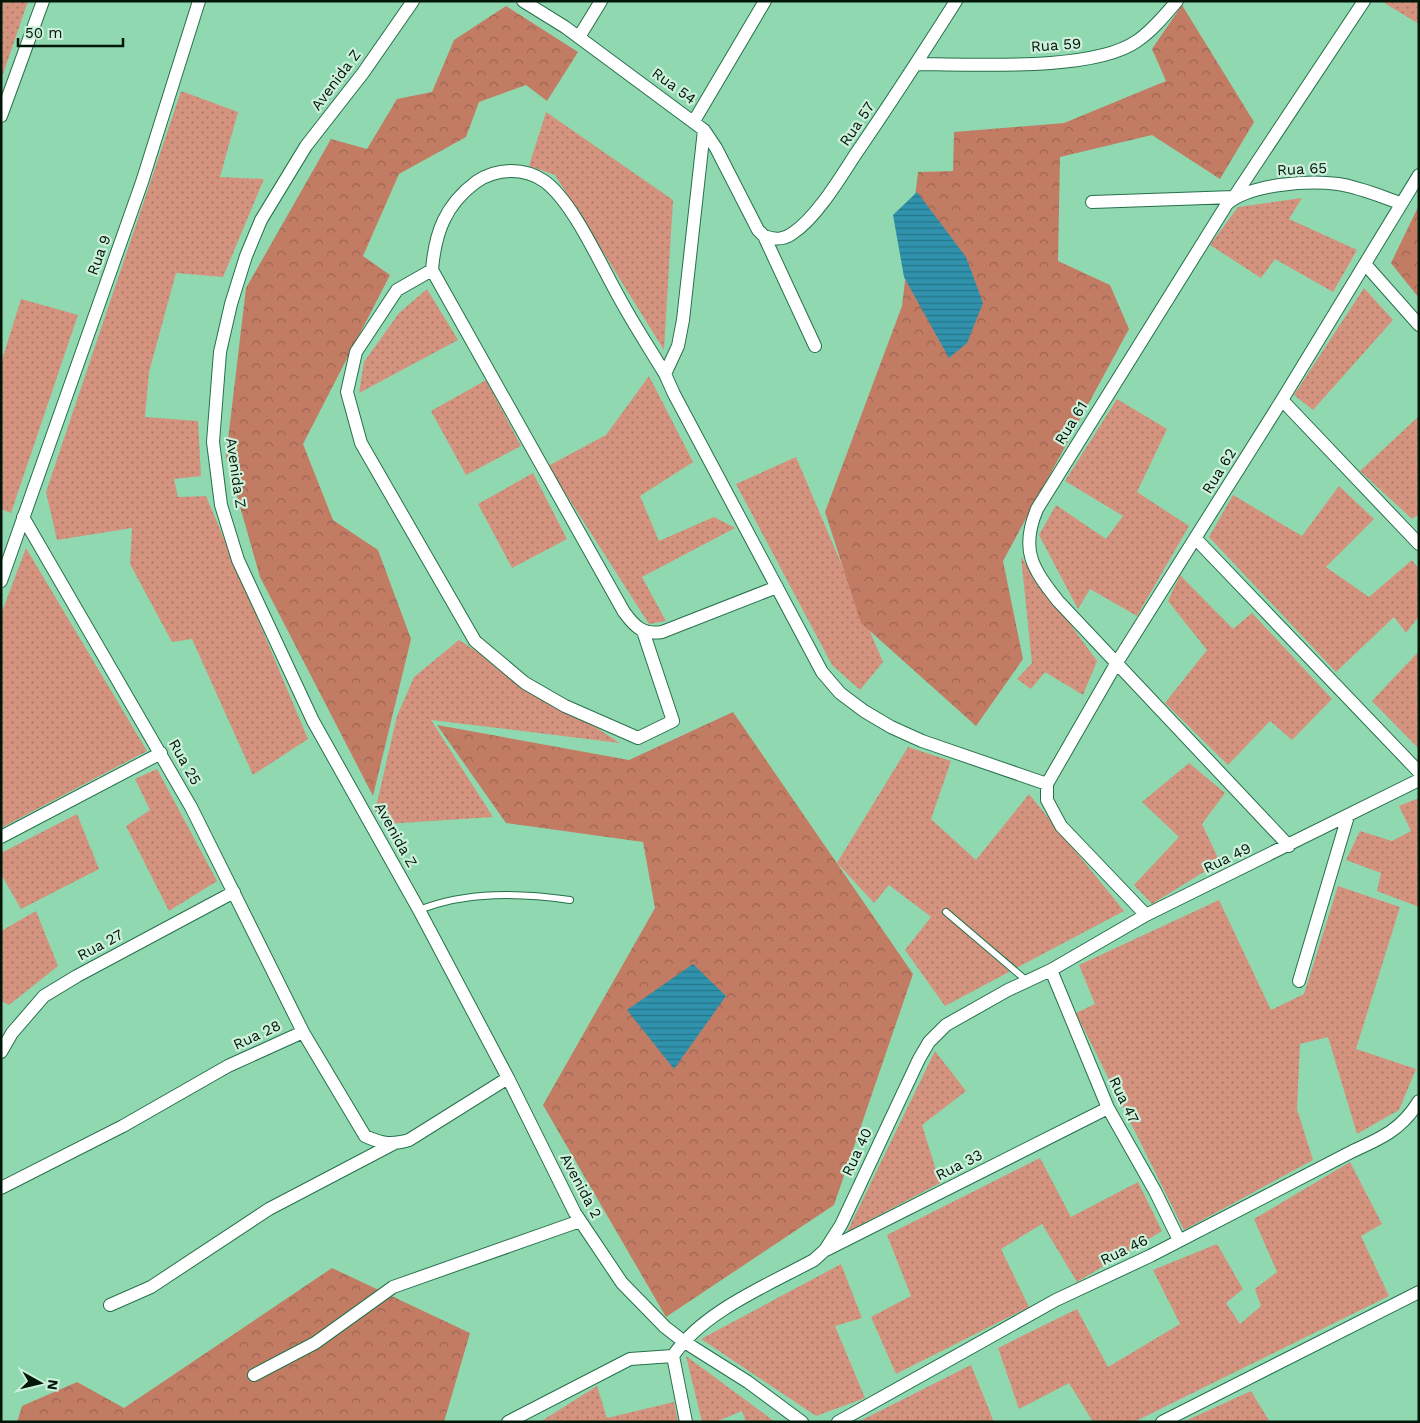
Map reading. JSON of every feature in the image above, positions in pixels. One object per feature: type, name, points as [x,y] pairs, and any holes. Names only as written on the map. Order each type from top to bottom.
[{"type":"street","points":[[1,116],[43,1]]},
{"type":"street","name":"Rua 9","points":[[1,581],[142,182],[200,1]]},
{"type":"street","name":"Rua 54","points":[[522,1],[579,37],[694,120],[704,130],[716,148],[758,230],[764,236],[815,346]]},
{"type":"street","points":[[579,37],[601,1]]},
{"type":"street","points":[[694,120],[765,1]]},
{"type":"street","name":"Rua 57","points":[[764,236],[773,239],[790,236],[819,207],[916,64],[956,1]]},
{"type":"street","name":"Rua 59","points":[[916,64],[1037,63],[1105,56],[1137,42],[1178,1]]},
{"type":"street","name":"Rua 61","points":[[1289,846],[1058,601],[1034,569],[1028,542],[1037,509],[1219,213],[1234,197],[1364,1]]},
{"type":"street","name":"Avenida Z","points":[[412,2],[363,72],[306,146],[261,220],[238,280],[220,352],[213,442],[221,505],[238,560],[314,721],[416,905]]},
{"type":"street","points":[[665,374],[678,346],[683,320],[704,130]]},
{"type":"street","points":[[777,587],[674,629],[652,634],[635,628],[624,612],[432,270],[435,241],[445,218],[464,191],[485,176],[516,170],[544,181],[558,194],[577,223],[620,301],[665,374],[822,672],[840,693],[864,712],[922,741],[1047,784],[1047,800],[1061,826],[1146,915]]},
{"type":"street","name":"Rua 62","points":[[1047,784],[1116,664],[1282,400],[1400,203],[1419,175]]},
{"type":"street","name":"Rua 65","points":[[1092,202],[1234,197],[1271,187],[1313,183],[1339,184],[1400,203]]},
{"type":"street","points":[[1365,264],[1419,325]]},
{"type":"street","points":[[432,270],[397,290],[356,352],[347,392],[361,443],[475,641],[525,683],[565,706],[638,738],[673,721],[643,631]]},
{"type":"street","points":[[1282,400],[1419,544]]},
{"type":"street","name":"Rua 25","points":[[24,517],[191,807],[303,1032]]},
{"type":"street","points":[[1196,538],[1419,772]]},
{"type":"street","points":[[1,837],[161,753]]},
{"type":"street","name":"Rua 49","points":[[1051,970],[1146,915],[1289,846],[1419,780]]},
{"type":"street","points":[[1299,981],[1348,816]]},
{"type":"street","name":"Rua 27","points":[[1,1052],[12,1033],[44,996],[86,971],[234,892]]},
{"type":"street","name":"Avenida 2","points":[[416,905],[508,1078],[580,1221],[622,1284],[683,1341],[741,1377],[802,1422]]},
{"type":"street","name":"Rua 40","points":[[673,1356],[683,1341],[714,1317],[814,1260],[824,1250],[842,1225],[919,1059],[929,1042],[956,1018],[1051,970]]},
{"type":"street","name":"Rua 47","points":[[1051,970],[1108,1108],[1155,1191],[1179,1240]]},
{"type":"street","name":"Rua 28","points":[[1,1188],[123,1126],[228,1066],[303,1032],[365,1136],[379,1143],[394,1144]]},
{"type":"street","points":[[110,1305],[151,1287],[269,1209],[394,1144],[410,1140],[508,1078]]},
{"type":"street","name":"Rua 46","points":[[838,1422],[1056,1300],[1179,1240],[1353,1150],[1385,1137],[1404,1121],[1419,1101]]},
{"type":"street","name":"Rua 33","points":[[824,1250],[1108,1108]]},
{"type":"street","points":[[254,1375],[315,1343],[393,1287],[580,1221]]},
{"type":"street","points":[[1162,1422],[1419,1292]]},
{"type":"street","points":[[508,1422],[532,1416],[630,1358],[673,1356],[686,1422]]},
{"type":"lane","points":[[416,905],[458,898],[536,895],[570,900]]},
{"type":"lane","points":[[946,912],[1027,981]]},
{"type":"shaded area","points":[[1,1],[28,1],[1,80]]},
{"type":"shaded area","points":[[1381,1],[1419,1],[1419,24]]},
{"type":"shaded area","points":[[181,91],[238,112],[220,177],[264,179],[223,277],[176,273],[149,372],[145,417],[198,421],[201,476],[174,479],[178,497],[206,496],[308,739],[253,775],[192,639],[172,642],[130,564],[132,528],[57,540],[46,492]]},
{"type":"shaded area","points":[[546,112],[673,200],[664,350],[555,175],[529,166]]},
{"type":"shaded area","points":[[1302,198],[1289,219],[1357,250],[1333,292],[1275,259],[1261,278],[1210,245],[1238,207]]},
{"type":"shaded area","points":[[1364,288],[1393,320],[1313,410],[1294,395]]},
{"type":"shaded area","points":[[427,289],[458,340],[359,393],[364,362],[399,313]]},
{"type":"shaded area","points":[[21,299],[78,315],[11,513],[1,509],[1,363]]},
{"type":"shaded area","points":[[649,376],[693,462],[640,496],[659,541],[714,517],[735,528],[642,577],[666,621],[649,624],[548,466],[606,435]]},
{"type":"shaded area","points":[[486,380],[521,446],[466,475],[431,411]]},
{"type":"shaded area","points":[[1117,399],[1167,429],[1137,492],[1189,526],[1137,616],[1090,589],[1078,609],[1039,535],[1056,505],[1106,539],[1123,516],[1065,481]]},
{"type":"shaded area","points":[[1419,416],[1419,514],[1412,519],[1360,471]]},
{"type":"shaded area","points":[[796,457],[883,662],[860,690],[832,665],[736,484]]},
{"type":"shaded area","points":[[533,473],[567,539],[512,568],[478,504]]},
{"type":"shaded area","points":[[1339,486],[1374,519],[1326,567],[1369,597],[1412,560],[1419,569],[1419,616],[1406,633],[1394,617],[1336,672],[1209,537],[1233,495],[1302,536]]},
{"type":"shaded area","points":[[26,548],[147,751],[1,828],[1,614]]},
{"type":"shaded area","points":[[1021,557],[1097,661],[1083,695],[1045,672],[1031,689],[1017,679],[1032,663]]},
{"type":"shaded area","points":[[1180,575],[1233,629],[1252,613],[1332,699],[1292,740],[1270,721],[1228,765],[1165,703],[1207,650],[1168,601]]},
{"type":"shaded area","points":[[459,640],[620,743],[431,720],[493,817],[386,824],[375,811],[397,716],[414,677]]},
{"type":"shaded area","points":[[1419,651],[1419,749],[1372,701]]},
{"type":"shaded area","points":[[908,747],[951,761],[931,819],[976,860],[1029,794],[1124,911],[945,1006],[905,950],[931,917],[889,885],[874,903],[837,863]]},
{"type":"shaded area","points":[[1189,763],[1225,793],[1202,824],[1220,862],[1152,904],[1134,885],[1179,837],[1142,802]]},
{"type":"shaded area","points":[[157,769],[217,881],[169,911],[126,826],[150,810],[135,779]]},
{"type":"shaded area","points":[[1419,798],[1419,907],[1377,891],[1381,873],[1346,860],[1360,831],[1392,841],[1411,831],[1399,806]]},
{"type":"shaded area","points":[[77,814],[99,869],[21,909],[1,874],[1,853]]},
{"type":"shaded area","points":[[1338,886],[1400,907],[1356,1049],[1416,1069],[1399,1110],[1357,1134],[1328,1037],[1300,1044],[1297,1109],[1313,1160],[1184,1230],[1076,1013],[1095,1004],[1079,965],[1219,900],[1271,1010],[1304,994]]},
{"type":"shaded area","points":[[36,911],[58,966],[9,1005],[1,1001],[1,931]]},
{"type":"shaded area","points":[[935,1051],[966,1091],[922,1125],[940,1183],[847,1232]]},
{"type":"shaded area","points":[[1040,1158],[1071,1217],[1138,1182],[1162,1231],[1077,1282],[1042,1224],[1001,1249],[1029,1307],[896,1374],[871,1317],[911,1296],[887,1235]]},
{"type":"shaded area","points":[[1350,1162],[1382,1224],[1361,1236],[1389,1296],[1134,1422],[1093,1422],[1069,1383],[1019,1409],[998,1348],[1077,1309],[1108,1367],[1180,1324],[1153,1270],[1217,1244],[1243,1289],[1226,1303],[1240,1324],[1261,1306],[1255,1289],[1277,1272],[1254,1219]]},
{"type":"shaded area","points":[[841,1264],[862,1318],[835,1326],[865,1398],[816,1416],[701,1339]]},
{"type":"shaded area","points":[[686,1356],[775,1422],[746,1422],[742,1411],[716,1422],[702,1422]]},
{"type":"shaded area","points":[[971,1365],[994,1422],[858,1422]]},
{"type":"shaded area","points":[[597,1386],[607,1418],[674,1402],[678,1422],[540,1422]]},
{"type":"shaded area","points":[[1251,1391],[1270,1422],[1183,1422]]},
{"type":"green space","points":[[1182,5],[1254,122],[1220,179],[1152,135],[1060,157],[1058,261],[1110,285],[1129,329],[1003,561],[1023,659],[976,726],[861,623],[825,512],[902,306],[918,172],[953,171],[954,132],[1064,123],[1166,81],[1152,49]]},
{"type":"green space","points":[[506,6],[578,52],[547,101],[526,85],[479,102],[466,137],[399,174],[363,256],[390,275],[303,444],[333,520],[378,550],[411,639],[373,796],[260,577],[226,457],[246,288],[331,139],[367,149],[397,99],[432,92],[454,40]]},
{"type":"green space","points":[[1419,205],[1419,298],[1391,263]]},
{"type":"green space","points":[[733,712],[913,974],[834,1205],[666,1317],[543,1105],[655,908],[643,842],[506,823],[437,725],[629,760]]},
{"type":"green space","points":[[332,1268],[470,1333],[444,1422],[17,1422],[22,1406],[77,1382],[124,1408]]},
{"type":"water","points":[[917,192],[966,257],[983,303],[967,343],[949,358],[904,277],[893,215]]},
{"type":"water","points":[[693,964],[726,996],[674,1069],[627,1010]]}]
